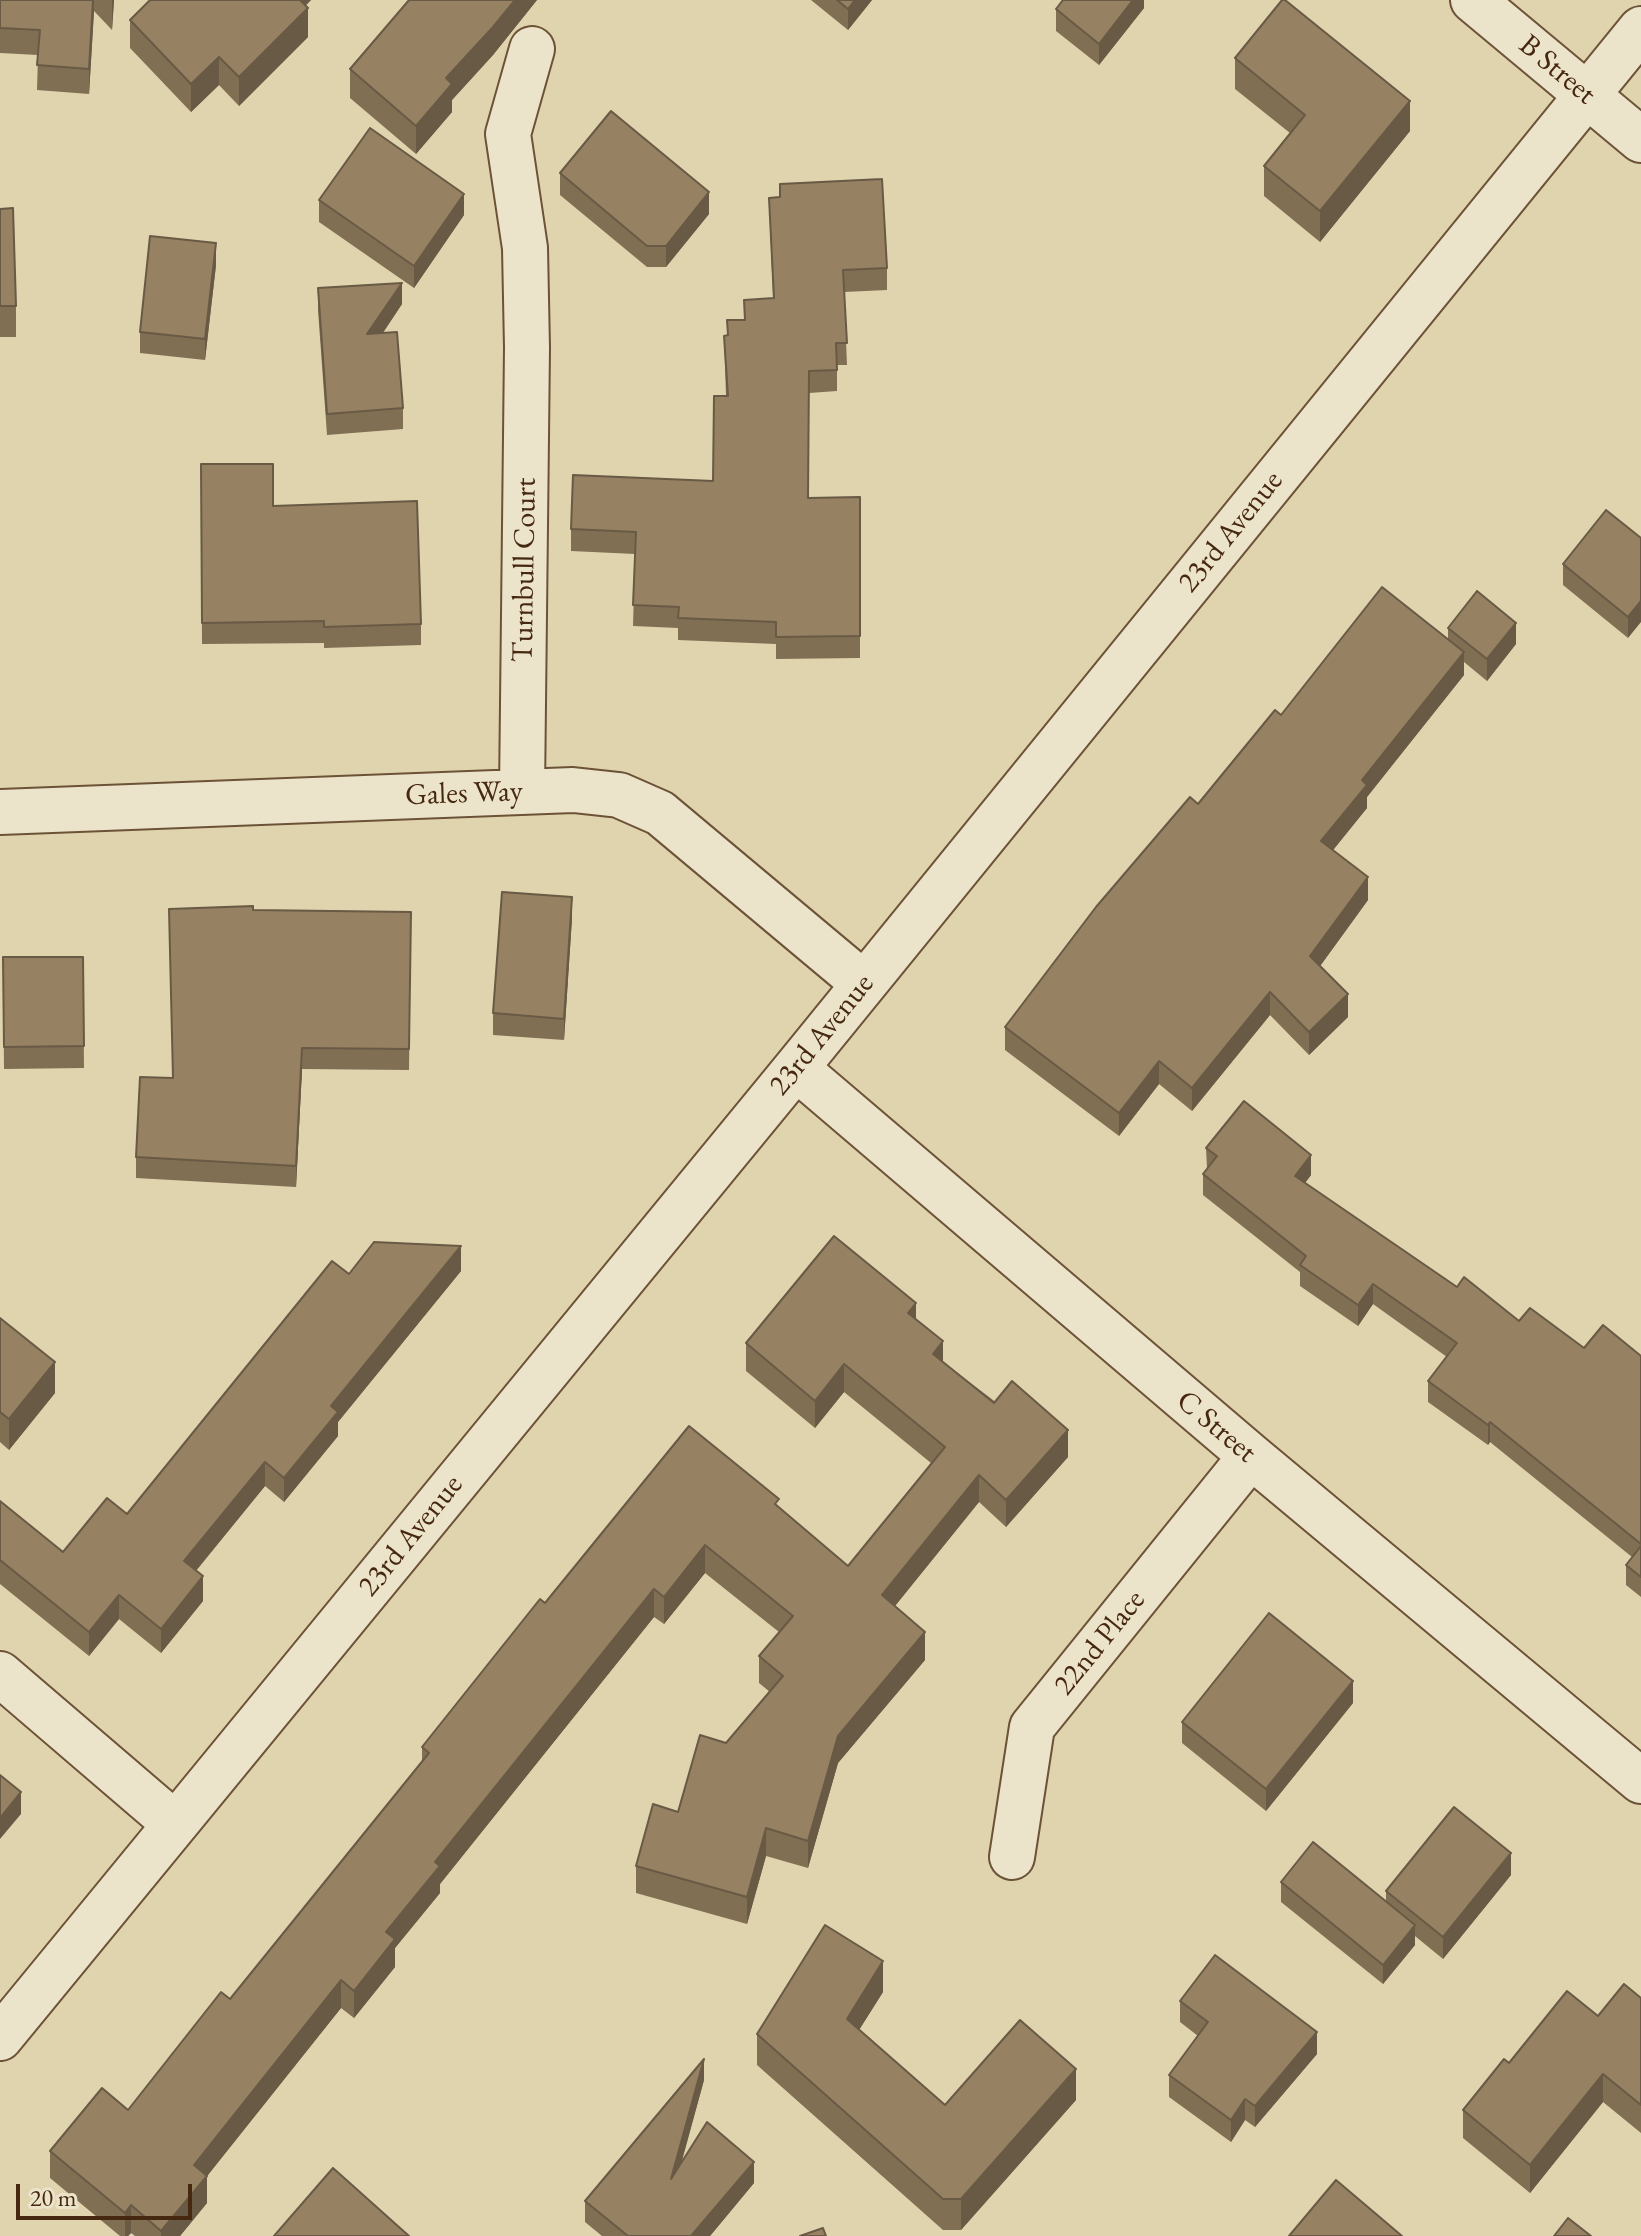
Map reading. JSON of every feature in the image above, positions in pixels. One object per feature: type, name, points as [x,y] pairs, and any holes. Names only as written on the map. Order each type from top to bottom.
[{"type":"street","name":"B Street","points":[[1473,0],[1641,140]]},
{"type":"street","name":"23rd Avenue","points":[[0,2038],[796,1068],[1641,29]]},
{"type":"street","name":"Turnbull Court","points":[[522,792],[527,348],[525,248],[508,134],[532,49]]},
{"type":"street","name":"Gales Way","points":[[0,812],[573,790],[619,795],[660,813],[863,983]]},
{"type":"street","name":"C Street","points":[[796,1068],[1251,1456],[1641,1781]]},
{"type":"street","name":"22nd Place","points":[[1012,1857],[1032,1727],[1251,1456]]},
{"type":"street","points":[[0,1674],[175,1824]]},
{"type":"building","points":[[0,0],[93,0],[89,69],[37,65],[40,30],[0,28]]},
{"type":"building","points":[[150,0],[300,0],[308,8],[239,77],[219,57],[191,84],[130,20]]},
{"type":"building","points":[[409,0],[515,0],[446,78],[452,84],[416,126],[350,69]]},
{"type":"building","points":[[837,0],[855,0],[848,9]]},
{"type":"building","points":[[1063,0],[1133,0],[1099,44],[1056,9]]},
{"type":"building","points":[[1282,0],[1410,101],[1320,211],[1264,166],[1305,115],[1235,58]]},
{"type":"building","points":[[611,111],[709,192],[666,246],[647,246],[560,173]]},
{"type":"building","points":[[370,128],[464,194],[414,266],[319,200]]},
{"type":"building","points":[[882,179],[887,268],[843,270],[847,343],[836,343],[837,370],[809,371],[808,498],[860,497],[860,636],[776,637],[776,622],[678,618],[679,607],[633,605],[636,532],[571,529],[573,475],[713,481],[714,396],[728,396],[724,336],[728,335],[727,320],[745,320],[744,300],[774,298],[769,198],[780,197],[780,184]]},
{"type":"building","points":[[13,208],[16,306],[0,306],[0,209]]},
{"type":"building","points":[[150,236],[216,243],[205,339],[140,332]]},
{"type":"building","points":[[402,283],[367,334],[397,332],[403,408],[327,414],[318,288]]},
{"type":"building","points":[[201,464],[273,464],[273,506],[417,501],[421,624],[324,627],[324,621],[202,623]]},
{"type":"building","points":[[1606,510],[1641,538],[1641,601],[1628,617],[1563,564]]},
{"type":"building","points":[[1382,587],[1464,652],[1362,780],[1367,785],[1321,841],[1368,877],[1310,956],[1348,994],[1309,1032],[1270,992],[1192,1088],[1159,1061],[1119,1113],[1005,1027],[1096,907],[1190,797],[1198,804],[1275,710],[1281,715]]},
{"type":"building","points":[[1477,591],[1516,623],[1487,659],[1448,628]]},
{"type":"building","points":[[502,892],[572,897],[564,1019],[493,1013]]},
{"type":"building","points":[[253,906],[253,910],[411,912],[409,1049],[302,1048],[296,1166],[136,1157],[140,1077],[173,1078],[169,909]]},
{"type":"building","points":[[3,957],[83,957],[84,1046],[4,1047]]},
{"type":"building","points":[[1244,1101],[1311,1155],[1295,1176],[1457,1287],[1464,1277],[1519,1321],[1530,1308],[1584,1348],[1603,1325],[1641,1356],[1641,1544],[1490,1422],[1488,1425],[1428,1381],[1457,1343],[1373,1284],[1358,1305],[1300,1265],[1306,1256],[1203,1174],[1217,1156],[1206,1148]]},
{"type":"building","points":[[834,1236],[916,1303],[908,1313],[943,1341],[933,1354],[994,1403],[1012,1381],[1068,1430],[1006,1500],[979,1475],[882,1595],[925,1632],[838,1736],[808,1841],[766,1828],[747,1897],[636,1866],[653,1804],[678,1812],[700,1735],[726,1743],[783,1676],[759,1656],[793,1616],[705,1545],[664,1597],[654,1589],[435,1862],[440,1866],[386,1932],[395,1939],[354,1991],[341,1980],[194,2165],[207,2176],[161,2231],[131,2205],[125,2213],[50,2151],[102,2088],[128,2110],[221,1992],[230,1999],[429,1753],[422,1747],[540,1599],[545,1603],[689,1426],[779,1499],[775,1504],[848,1566],[945,1447],[844,1364],[815,1401],[746,1343]]},
{"type":"building","points":[[374,1242],[461,1246],[331,1406],[338,1412],[284,1478],[265,1462],[184,1561],[203,1576],[161,1629],[119,1595],[89,1632],[0,1560],[0,1501],[63,1552],[107,1498],[127,1514],[332,1261],[349,1274]]},
{"type":"building","points":[[0,1318],[55,1362],[9,1419],[0,1412]]},
{"type":"building","points":[[1641,1546],[1641,1577],[1626,1565]]},
{"type":"building","points":[[1269,1613],[1353,1681],[1266,1789],[1182,1722]]},
{"type":"building","points":[[0,1775],[21,1792],[0,1818]]},
{"type":"building","points":[[1454,1807],[1511,1853],[1443,1937],[1386,1891]]},
{"type":"building","points":[[1313,1842],[1415,1925],[1383,1965],[1281,1882]]},
{"type":"building","points":[[825,1925],[883,1961],[847,2019],[945,2105],[1020,2020],[1076,2069],[961,2199],[943,2199],[757,2034]]},
{"type":"building","points":[[1215,1955],[1317,2032],[1255,2106],[1245,2099],[1231,2120],[1169,2075],[1208,2022],[1180,2001]]},
{"type":"building","points":[[1624,1984],[1641,1998],[1641,2105],[1603,2074],[1530,2165],[1463,2110],[1504,2059],[1509,2063],[1567,1991],[1598,2016]]},
{"type":"building","points":[[704,2059],[671,2179],[707,2122],[754,2162],[691,2236],[628,2236],[585,2201]]},
{"type":"building","points":[[333,2168],[409,2236],[274,2236]]},
{"type":"building","points":[[1336,2180],[1402,2236],[1289,2236]]},
{"type":"building","points":[[1568,2218],[1591,2236],[1554,2236]]},
{"type":"building","points":[[823,2228],[826,2236],[800,2236]]}]
